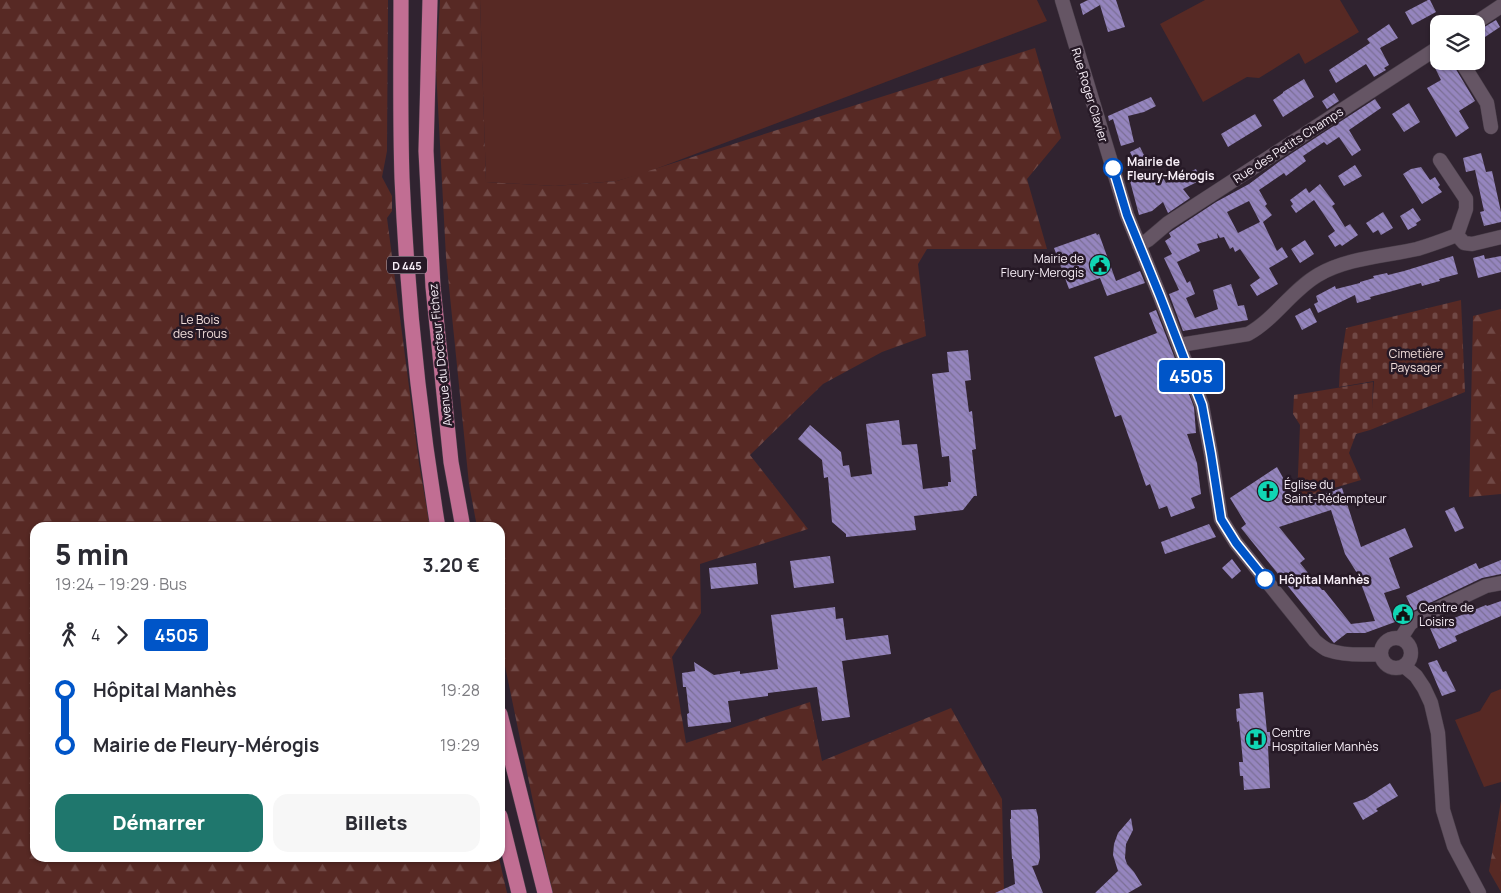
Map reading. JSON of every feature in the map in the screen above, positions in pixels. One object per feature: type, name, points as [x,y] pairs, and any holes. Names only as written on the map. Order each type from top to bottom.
[{"type":"main road","name":"D 445","points":[[401,0],[402,176],[408,288],[427,464],[437,522]]},
{"type":"main road","name":"Avenue du Docteur Fichez","points":[[430,0],[426,151],[433,287],[451,462],[462,522]]},
{"type":"main road","points":[[505,734],[545,893]]},
{"type":"main road","points":[[505,836],[519,893]]},
{"type":"street","name":"Rue Roger Clavier","points":[[1062,0],[1124,207],[1202,405],[1221,519],[1228,531],[1315,641],[1328,650],[1336,652],[1380,654]]},
{"type":"street","points":[[1485,17],[1501,6]]},
{"type":"street","name":"Rue des Petits Champs","points":[[1139,245],[1168,223],[1430,53]]},
{"type":"street","points":[[1467,70],[1487,103],[1491,126]]},
{"type":"street","points":[[1440,160],[1466,199],[1466,209],[1457,235]]},
{"type":"street","points":[[1457,235],[1464,243],[1472,244],[1501,237]]},
{"type":"street","points":[[1179,346],[1248,334],[1262,324],[1318,274],[1340,265],[1418,248],[1457,235]]},
{"type":"street","points":[[1401,638],[1410,624],[1416,619],[1486,586],[1501,583]]},
{"type":"street","points":[[1401,638],[1410,647],[1409,661],[1404,666],[1393,668],[1385,665],[1380,654],[1384,643],[1388,639],[1401,638]]},
{"type":"street","points":[[1404,666],[1416,676],[1431,703],[1438,733],[1443,810],[1454,846],[1479,893]]},
{"type":"green space","name":"Le Bois des Trous","points":[[0,0],[388,0],[387,151],[382,177],[392,196],[392,211],[387,218],[419,463],[429,522],[30,522],[30,862],[500,862],[507,893],[0,893]]},
{"type":"green space","points":[[440,0],[480,0],[486,182],[555,186],[617,181],[1035,48],[1061,138],[1027,179],[1047,249],[927,249],[918,264],[926,336],[882,352],[823,384],[750,455],[808,529],[700,564],[701,613],[672,657],[686,743],[810,702],[822,761],[951,708],[1002,799],[1004,893],[552,893],[505,666],[505,522],[476,522],[469,484],[446,257],[436,69]]},
{"type":"green space","points":[[480,0],[1037,0],[1047,21],[645,173],[617,181],[555,186],[486,182]]},
{"type":"green space","points":[[1205,0],[1340,0],[1359,32],[1305,64],[1299,53],[1259,78],[1247,77],[1203,102],[1160,24]]},
{"type":"green space","name":"Cimetière Paysager","points":[[1461,300],[1465,392],[1356,434],[1349,453],[1361,480],[1297,499],[1300,425],[1293,414],[1294,395],[1373,382],[1372,410],[1374,381],[1339,387],[1346,328]]},
{"type":"green space","points":[[1501,309],[1501,494],[1469,497],[1473,316]]},
{"type":"green space","points":[[1501,689],[1501,782],[1484,787],[1455,720],[1480,711],[1491,693]]},
{"type":"green space","points":[[1501,801],[1501,892],[1489,871]]},
{"type":"building","points":[[1088,0],[1116,0],[1125,27],[1108,32],[1100,5],[1083,15],[1080,4]]},
{"type":"building","points":[[1430,0],[1436,12],[1412,25],[1405,12]]},
{"type":"building","points":[[1496,20],[1500,27],[1485,37],[1485,27]]},
{"type":"building","points":[[1389,24],[1398,38],[1380,48],[1389,65],[1384,68],[1386,70],[1374,77],[1366,64],[1336,83],[1329,70],[1370,43],[1367,39]]},
{"type":"building","points":[[1436,70],[1456,70],[1475,101],[1459,111],[1469,128],[1456,137],[1427,88],[1441,80]]},
{"type":"building","points":[[1304,79],[1314,97],[1283,117],[1273,100]]},
{"type":"building","points":[[1334,93],[1339,101],[1327,109],[1322,101]]},
{"type":"building","points":[[1151,97],[1156,106],[1144,112],[1128,116],[1134,142],[1121,146],[1113,119],[1109,121],[1108,116]]},
{"type":"building","points":[[1375,99],[1381,108],[1349,130],[1361,150],[1352,156],[1339,137],[1327,145],[1324,142],[1303,156],[1306,161],[1286,176],[1284,173],[1259,190],[1267,204],[1265,206],[1272,215],[1263,222],[1277,251],[1282,247],[1288,257],[1269,268],[1278,284],[1257,296],[1250,285],[1260,278],[1240,249],[1235,252],[1233,247],[1230,249],[1224,237],[1220,238],[1217,233],[1218,238],[1197,244],[1200,251],[1177,262],[1187,283],[1190,281],[1195,294],[1186,298],[1195,318],[1218,309],[1213,290],[1231,284],[1238,306],[1244,305],[1248,320],[1183,331],[1169,294],[1179,290],[1164,258],[1172,254],[1165,241],[1171,237],[1169,233],[1216,202],[1249,184],[1280,161]],"holes":[[[1249,201],[1260,222],[1238,233],[1227,212]]]},
{"type":"building","points":[[1409,103],[1420,122],[1404,132],[1392,114]]},
{"type":"building","points":[[1255,114],[1262,126],[1228,147],[1221,134]]},
{"type":"building","points":[[1140,147],[1145,157],[1135,162],[1130,152]]},
{"type":"building","points":[[1481,153],[1486,172],[1492,171],[1501,212],[1501,222],[1484,226],[1480,212],[1484,211],[1475,170],[1466,172],[1463,158]]},
{"type":"building","points":[[1355,165],[1362,176],[1344,186],[1338,176]]},
{"type":"building","points":[[1421,167],[1430,180],[1435,177],[1440,185],[1438,187],[1442,192],[1422,204],[1403,174],[1411,169]]},
{"type":"building","points":[[1196,169],[1201,180],[1183,189],[1190,198],[1168,213],[1163,202],[1152,211],[1139,215],[1130,181],[1146,176],[1150,183],[1162,176],[1166,183]]},
{"type":"building","points":[[1320,184],[1335,204],[1332,206],[1345,227],[1350,224],[1358,235],[1342,246],[1340,244],[1335,247],[1328,236],[1335,231],[1314,200],[1296,213],[1291,206],[1293,204],[1290,200],[1306,188],[1309,193]]},
{"type":"building","points":[[1413,208],[1421,220],[1416,223],[1417,225],[1408,230],[1400,216]]},
{"type":"building","points":[[1383,212],[1393,228],[1381,235],[1378,230],[1373,233],[1366,223]]},
{"type":"building","name":"Mairie de Fleury-Merogis","points":[[1096,233],[1097,235],[1099,234],[1116,281],[1140,271],[1145,283],[1107,296],[1100,278],[1069,289],[1054,248]]},
{"type":"building","points":[[1305,240],[1314,254],[1300,263],[1291,249]]},
{"type":"building","points":[[1484,255],[1485,259],[1501,256],[1501,272],[1478,278],[1473,258]]},
{"type":"building","points":[[1453,256],[1458,274],[1439,279],[1440,281],[1422,286],[1421,283],[1370,297],[1371,299],[1357,303],[1355,295],[1318,313],[1314,304],[1318,302],[1316,296],[1335,286],[1336,289],[1360,283],[1374,278],[1373,276],[1404,271]]},
{"type":"building","points":[[1310,308],[1317,322],[1302,330],[1295,316]]},
{"type":"building","points":[[1156,310],[1194,407],[1196,433],[1187,434],[1197,463],[1201,494],[1191,498],[1195,508],[1171,517],[1167,506],[1159,509],[1150,484],[1146,486],[1121,415],[1115,417],[1094,357],[1157,333],[1149,313]]},
{"type":"building","points":[[968,350],[971,380],[965,381],[969,412],[972,411],[976,449],[972,450],[977,496],[974,496],[963,510],[914,516],[916,530],[846,537],[846,534],[832,522],[828,477],[824,478],[822,460],[798,439],[810,425],[841,452],[843,466],[849,465],[851,477],[872,474],[866,424],[899,420],[902,445],[917,444],[923,489],[948,486],[948,482],[951,482],[949,456],[942,457],[932,374],[949,372],[947,352]]},
{"type":"building","points":[[1277,467],[1286,483],[1287,489],[1285,492],[1290,505],[1342,488],[1361,547],[1405,528],[1413,547],[1389,558],[1400,588],[1384,593],[1395,622],[1365,633],[1347,633],[1334,643],[1241,528],[1246,524],[1230,498]],"holes":[[[1331,510],[1345,554],[1357,573],[1375,621],[1351,624],[1300,563],[1305,559],[1279,527]]]},
{"type":"building","points":[[1454,507],[1464,528],[1455,532],[1445,511]]},
{"type":"building","points":[[1209,524],[1216,537],[1165,554],[1161,542]]},
{"type":"building","points":[[830,556],[834,583],[794,588],[790,561]]},
{"type":"building","points":[[1232,559],[1241,571],[1232,579],[1222,568]]},
{"type":"building","points":[[1501,560],[1501,574],[1482,578],[1413,611],[1406,596],[1476,563],[1479,569]]},
{"type":"building","points":[[756,563],[758,584],[711,589],[709,568]]},
{"type":"building","points":[[1501,601],[1501,616],[1455,636],[1457,641],[1439,649],[1430,628],[1486,605]]},
{"type":"building","points":[[835,607],[836,619],[843,618],[846,640],[888,635],[891,654],[842,661],[850,717],[822,721],[817,687],[768,693],[768,696],[728,701],[731,722],[688,727],[687,714],[689,713],[686,687],[683,687],[682,673],[695,671],[694,662],[714,675],[740,671],[740,674],[778,669],[771,615]]},
{"type":"building","points":[[1437,660],[1443,672],[1446,671],[1456,691],[1442,696],[1428,663]]},
{"type":"building","name":"Centre Hospitalier Manhès","points":[[1263,692],[1267,732],[1270,732],[1271,746],[1268,746],[1270,788],[1244,790],[1243,776],[1240,776],[1239,762],[1243,762],[1236,709],[1240,708],[1239,694]]},
{"type":"building","points":[[1390,783],[1398,796],[1376,809],[1378,811],[1363,820],[1353,803],[1365,799]]},
{"type":"building","points":[[1036,809],[1040,858],[1038,865],[1032,866],[1043,893],[995,893],[1015,884],[1012,859],[1011,810]]},
{"type":"building","points":[[1131,818],[1133,830],[1126,844],[1125,858],[1127,864],[1142,885],[1128,893],[1095,893],[1118,871],[1113,855],[1114,844],[1118,833]]},
{"type":"bus line","name":"4505","points":[[1113,168],[1127,215],[1202,405],[1221,519],[1236,543],[1265,579]]},
{"type":"place","name":"Mairie de Fleury-Mérogis","points":[[1113,168]]},
{"type":"place","name":"Mairie de Fleury-Merogis","points":[[1100,265]]},
{"type":"place","name":"Église du Saint-Rédempteur","points":[[1268,491]]},
{"type":"place","name":"Hôpital Manhès","points":[[1265,579]]},
{"type":"place","name":"Centre de Loisirs","points":[[1403,614]]},
{"type":"place","name":"Centre Hospitalier Manhès","points":[[1256,739]]}]
